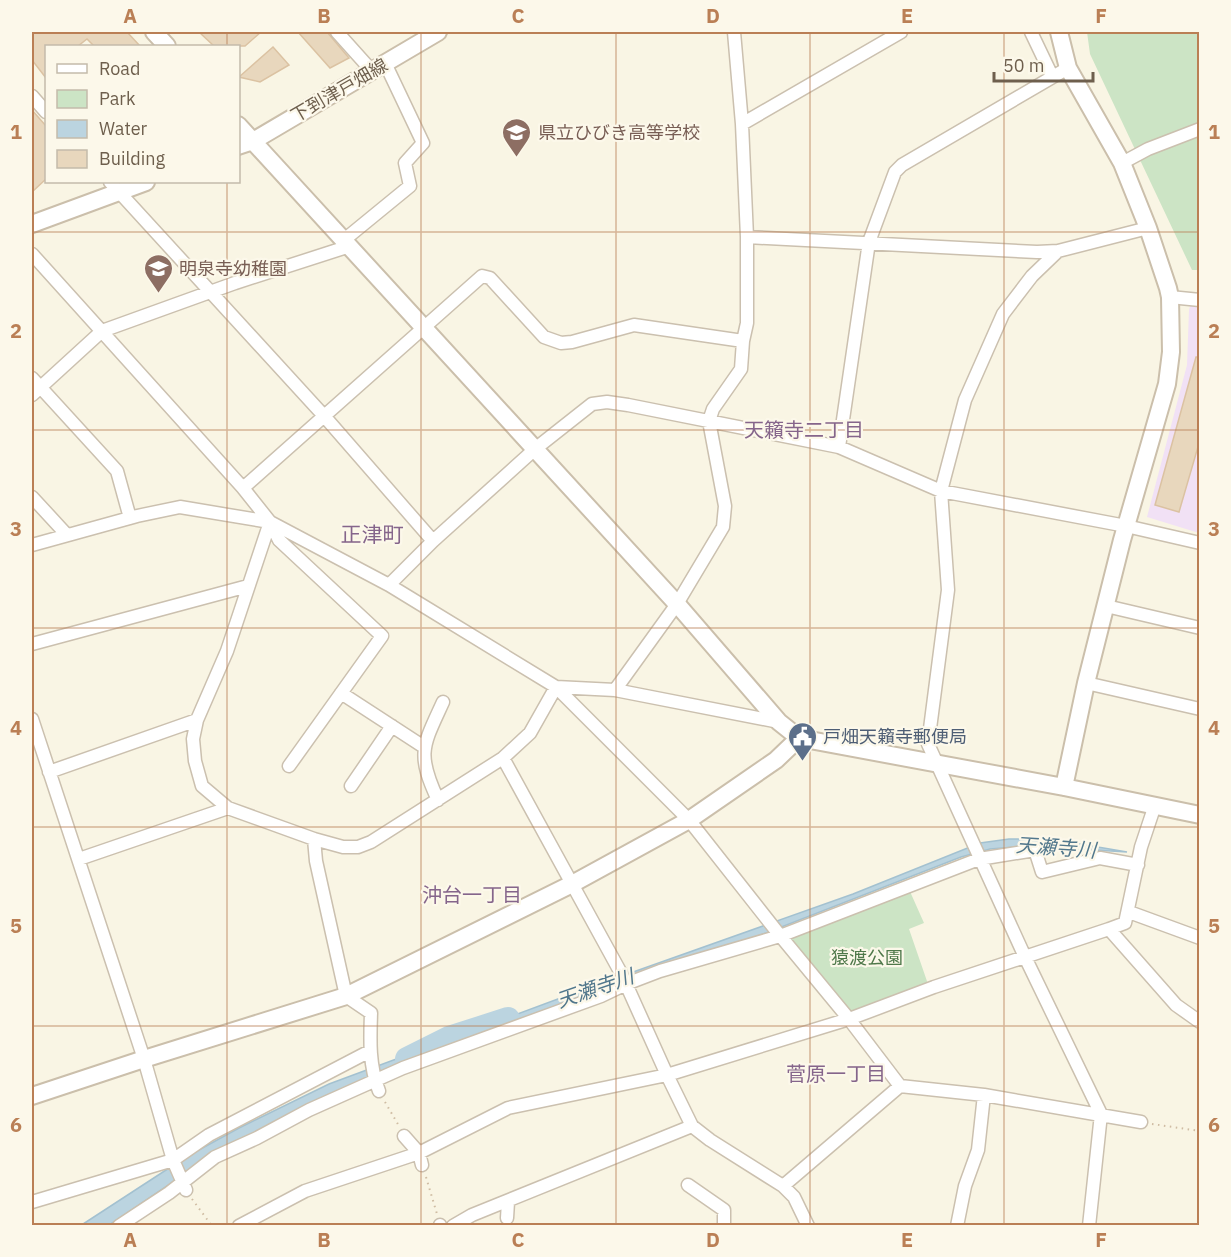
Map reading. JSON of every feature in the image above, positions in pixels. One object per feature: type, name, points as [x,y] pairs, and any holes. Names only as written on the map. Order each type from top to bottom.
[{"type":"street","points":[[154,32],[166,45]]},
{"type":"street","points":[[130,518],[117,471],[34,387],[102,331],[347,243],[411,186],[405,163],[423,143],[378,67],[337,32]]},
{"type":"street","name":"下到津戸畑線","points":[[246,143],[438,32]]},
{"type":"street","points":[[615,690],[677,604],[723,527],[725,506],[708,421],[713,409],[741,369],[742,340],[747,323],[747,237],[742,124],[734,32]]},
{"type":"street","points":[[742,124],[901,32]]},
{"type":"street","points":[[1031,32],[1052,76]]},
{"type":"street","points":[[1059,32],[1068,68],[1122,163],[1148,228],[1170,297],[1170,370],[1126,526],[1086,683],[1064,787]]},
{"type":"street","points":[[839,447],[869,242],[895,172],[902,165],[1068,68]]},
{"type":"street","points":[[32,96],[45,111]]},
{"type":"street","points":[[1122,163],[1148,149],[1200,129]]},
{"type":"street","points":[[246,143],[347,243],[677,604],[779,722],[799,738],[1064,787],[1200,815]]},
{"type":"street","points":[[32,224],[115,187],[140,183]]},
{"type":"street","points":[[115,187],[325,417],[433,541]]},
{"type":"street","points":[[747,237],[1037,252],[1058,251],[1148,228]]},
{"type":"street","points":[[1058,251],[1032,276],[1003,314],[965,400],[941,491],[948,590],[928,744],[1024,957],[1101,1114],[1089,1226]]},
{"type":"street","points":[[32,254],[243,488],[270,522],[279,540],[382,636],[289,766]]},
{"type":"street","points":[[243,488],[482,276],[490,278],[544,337],[561,343],[634,325],[742,340]]},
{"type":"street","points":[[1170,297],[1200,300]]},
{"type":"street","points":[[389,585],[433,541],[535,449],[592,404],[607,402],[839,447],[941,491],[1126,526],[1200,543]]},
{"type":"street","points":[[32,497],[67,535]]},
{"type":"street","points":[[32,545],[180,507],[270,522],[389,585],[556,687],[689,820],[900,1086],[984,1095],[1141,1122]]},
{"type":"street","points":[[270,522],[227,651],[197,720],[193,739],[195,761],[202,786],[228,808],[314,839],[343,847],[358,847],[371,842],[503,758],[530,733],[556,687]]},
{"type":"street","points":[[32,644],[248,586]]},
{"type":"street","points":[[1106,606],[1200,628]]},
{"type":"street","points":[[1086,683],[1200,709]]},
{"type":"street","points":[[556,687],[615,690],[779,722]]},
{"type":"street","points":[[341,693],[424,747]]},
{"type":"street","points":[[438,800],[429,780],[423,753],[443,702]]},
{"type":"street","points":[[32,719],[144,1059],[173,1161],[184,1186]]},
{"type":"street","points":[[50,772],[197,720]]},
{"type":"street","points":[[351,786],[392,726]]},
{"type":"street","points":[[32,1096],[346,996],[572,884],[689,820],[776,760],[799,738]]},
{"type":"street","points":[[503,758],[624,979],[692,1126],[783,1186],[794,1197],[808,1226]]},
{"type":"street","points":[[239,1226],[304,1191],[421,1159],[508,1108],[667,1075],[849,1019],[934,987],[1125,923],[1141,847],[1155,805]]},
{"type":"street","points":[[79,859],[228,808]]},
{"type":"street","points":[[314,839],[316,861],[346,996],[371,1013],[370,1051],[377,1086]]},
{"type":"street","points":[[119,1226],[169,1193],[184,1186],[215,1157],[377,1086],[602,996],[624,979],[660,971],[779,935],[978,858],[1035,849],[1042,872],[1100,858],[1138,865]]},
{"type":"street","points":[[1129,912],[1200,938]]},
{"type":"street","points":[[1109,929],[1176,1005],[1200,1022]]},
{"type":"street","points":[[32,1202],[173,1161],[209,1134],[370,1051]]},
{"type":"street","points":[[783,1186],[900,1086]]},
{"type":"street","points":[[957,1226],[965,1186],[978,1150],[984,1095]]},
{"type":"street","points":[[453,1226],[472,1215],[692,1126]]},
{"type":"street","points":[[404,1136],[421,1159]]},
{"type":"street","points":[[688,1185],[724,1210],[724,1226]]},
{"type":"street","points":[[507,1218],[508,1202]]},
{"type":"path","points":[[377,1086],[404,1136]]},
{"type":"path","points":[[1141,1122],[1200,1131]]},
{"type":"path","points":[[421,1159],[440,1225]]},
{"type":"path","points":[[184,1186],[212,1226]]},
{"type":"shaded area","points":[[1199,305],[1199,533],[1147,517],[1187,365],[1189,310],[1190,306]]},
{"type":"green space","points":[[1087,32],[1199,32],[1199,270],[1192,270],[1090,54]]},
{"type":"green space","name":"猿渡公園","points":[[908,887],[924,923],[909,929],[929,987],[850,1016],[785,937]]},
{"type":"water","points":[[1009,839],[1051,839],[1127,852],[1029,846],[990,849],[961,857],[766,933],[610,987],[349,1087],[204,1161],[109,1225],[80,1226],[186,1157],[329,1084],[574,993],[853,894],[980,843]]},
{"type":"building","points":[[32,32],[127,32],[139,45],[93,45],[87,39],[79,45],[45,45],[45,77],[32,60]]},
{"type":"building","points":[[199,32],[261,32],[245,46],[213,45]]},
{"type":"building","points":[[298,32],[327,32],[349,58],[330,68]]},
{"type":"building","points":[[273,47],[289,65],[260,82],[240,76]]},
{"type":"building","points":[[32,110],[45,125],[45,180],[32,192]]},
{"type":"building","points":[[1196,357],[1200,357],[1200,440],[1179,512],[1155,505]]},
{"type":"waterway","name":"天瀬寺川","points":[[407,1059],[449,1038],[508,1019]]},
{"type":"place","name":"県立ひびき高等学校","points":[[517,158]]},
{"type":"place","name":"明泉寺幼稚園","points":[[158,294]]},
{"type":"place","name":"戸畑天籟寺郵便局","points":[[802,762]]},
{"type":"district","name":"天籟寺二丁目","points":[[804,429]]},
{"type":"district","name":"正津町","points":[[372,534]]},
{"type":"district","name":"沖台一丁目","points":[[472,894]]},
{"type":"district","name":"菅原一丁目","points":[[836,1073]]}]
